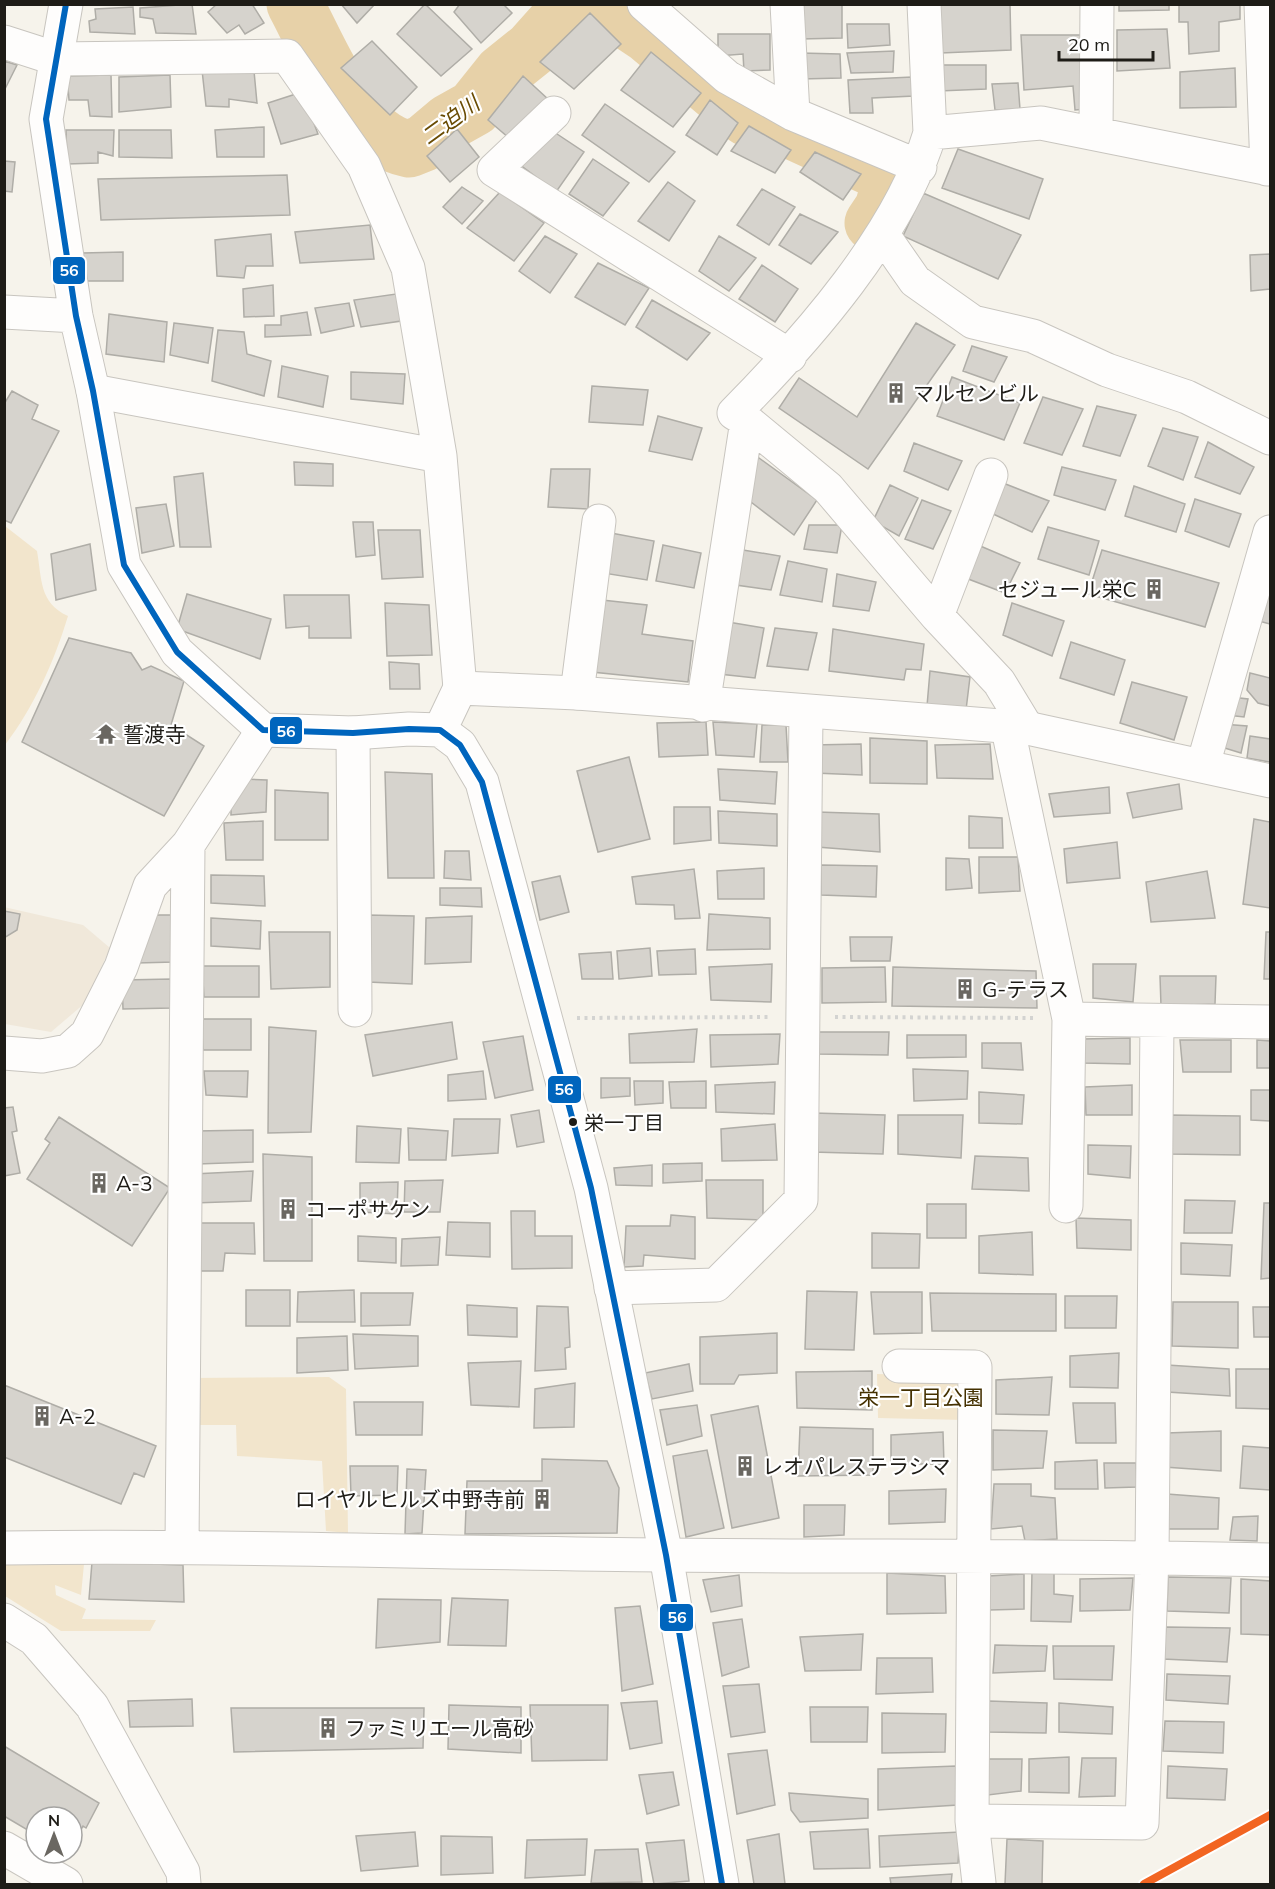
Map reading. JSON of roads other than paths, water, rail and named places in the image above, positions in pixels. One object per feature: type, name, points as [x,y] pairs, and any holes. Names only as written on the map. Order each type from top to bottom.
[{"type":"street","points":[[66,4],[46,119],[76,316],[93,391],[124,565],[177,652],[263,730],[353,733],[409,729],[440,730],[459,745],[482,782],[591,1188],[666,1555],[722,1884]]},
{"type":"street","points":[[644,4],[727,77],[793,114],[920,167]]},
{"type":"street","points":[[787,4],[793,114]]},
{"type":"street","points":[[924,4],[930,133],[920,167],[883,235],[790,356],[734,413],[747,421],[828,488],[937,616],[999,682],[1018,729],[1069,1019],[1066,1206]]},
{"type":"street","points":[[1096,133],[1097,4]]},
{"type":"street","points":[[930,133],[1041,123],[1269,169],[1261,4]]},
{"type":"street","points":[[4,42],[57,59],[287,56],[364,165],[408,267],[440,456],[460,688],[440,730]]},
{"type":"street","points":[[554,113],[494,170],[790,356]]},
{"type":"street","points":[[883,235],[915,281],[973,322],[1033,336],[1107,370],[1187,397],[1270,438]]},
{"type":"street","points":[[4,312],[76,316]]},
{"type":"street","points":[[93,391],[440,456]]},
{"type":"street","points":[[703,705],[747,421]]},
{"type":"street","points":[[937,616],[991,475]]},
{"type":"street","points":[[577,693],[599,521]]},
{"type":"street","points":[[1203,765],[1270,532]]},
{"type":"street","points":[[460,688],[577,693],[1018,729],[1203,765],[1270,781]]},
{"type":"street","points":[[611,1288],[716,1285],[801,1200],[806,713]]},
{"type":"street","points":[[4,1053],[42,1056],[68,1051],[87,1034],[121,967],[150,886],[188,845],[263,730]]},
{"type":"street","points":[[353,733],[355,1010]]},
{"type":"street","points":[[182,1546],[188,845]]},
{"type":"street","points":[[1069,1019],[1270,1022]]},
{"type":"street","points":[[972,1821],[1142,1823],[1152,1557],[1157,1021]]},
{"type":"street","points":[[899,1366],[975,1366],[976,1555],[972,1821],[979,1883]]},
{"type":"street","points":[[4,1548],[182,1546],[666,1555],[976,1555],[1270,1560]]},
{"type":"street","points":[[4,1620],[34,1639],[92,1706],[183,1872],[184,1884]]},
{"type":"street","points":[[4,1848],[66,1884]]},
{"type":"waterway","name":"二迫川","points":[[295,4],[327,67],[354,110],[371,128],[389,141],[409,149],[424,143],[449,122],[474,108],[502,73],[532,49],[572,4]]},
{"type":"waterway","name":"二迫川","points":[[595,4],[614,12],[647,34],[747,118],[782,126],[880,171],[889,187],[883,208],[873,223]]},
{"type":"place","name":"マルセンビル","points":[[896,393]]},
{"type":"place","name":"セジュール栄C","points":[[1154,589]]},
{"type":"place","name":"誓渡寺","points":[[106,734]]},
{"type":"place","name":"G-テラス","points":[[965,989]]},
{"type":"place","name":"栄一丁目","points":[[573,1122]]},
{"type":"place","name":"A-3","points":[[99,1183]]},
{"type":"place","name":"コーポサケン","points":[[288,1209]]},
{"type":"place","name":"A-2","points":[[42,1416]]},
{"type":"place","name":"レオパレステラシマ","points":[[745,1466]]},
{"type":"place","name":"ロイヤルヒルズ中野寺前","points":[[542,1499]]},
{"type":"place","name":"ファミリエール高砂","points":[[328,1728]]},
{"type":"park label","name":"栄一丁目公園","points":[[921,1397]]}]
